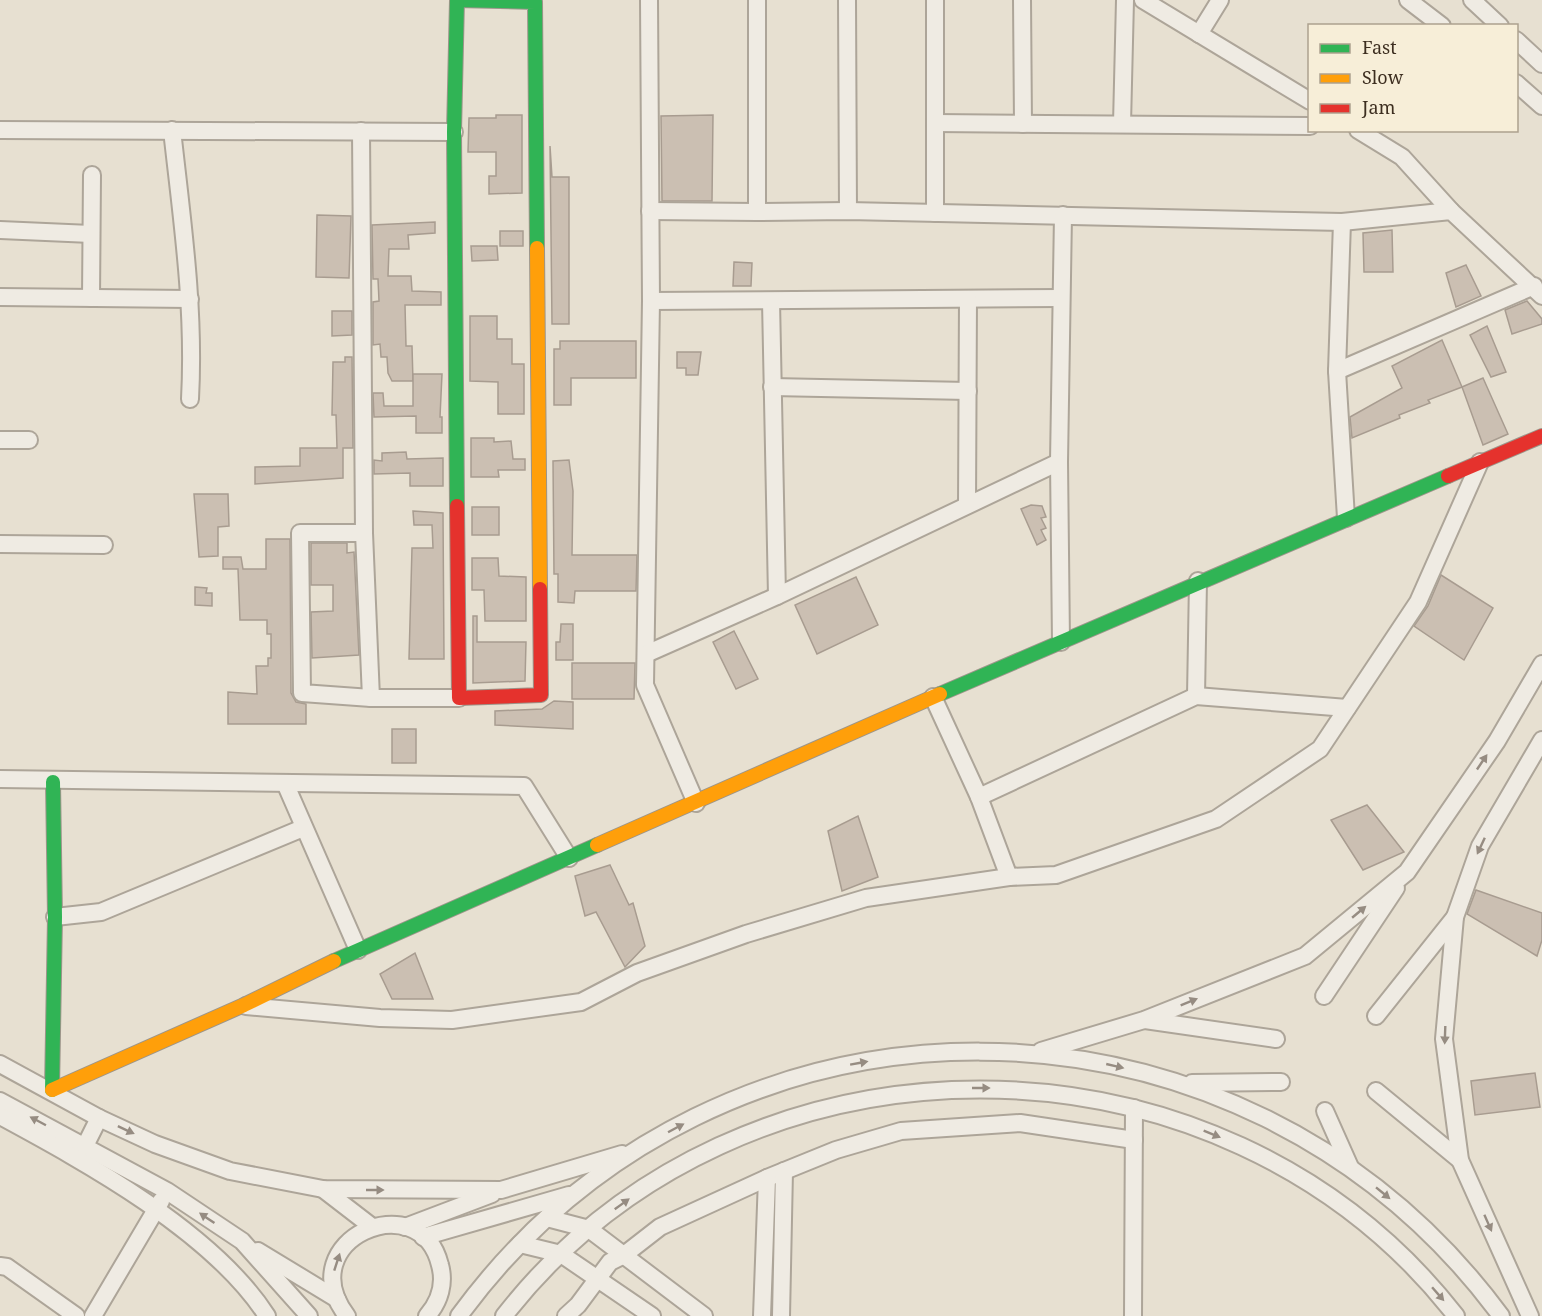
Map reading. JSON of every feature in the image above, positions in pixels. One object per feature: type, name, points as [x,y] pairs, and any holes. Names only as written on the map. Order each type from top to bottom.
[{"type":"street","points":[[364,533],[300,533],[302,693],[371,698],[459,698],[541,695],[535,2],[457,0],[454,132],[459,698]]},
{"type":"street","points":[[649,0],[651,301],[645,685],[696,803]]},
{"type":"street","points":[[757,0],[757,212]]},
{"type":"street","points":[[847,0],[848,211]]},
{"type":"street","points":[[935,0],[935,213]]},
{"type":"street","points":[[1022,0],[1023,124]]},
{"type":"street","points":[[1122,124],[1125,0]]},
{"type":"street","points":[[1143,0],[1308,100]]},
{"type":"street","points":[[1199,34],[1220,0]]},
{"type":"street","points":[[1407,0],[1439,24]]},
{"type":"street","points":[[1472,0],[1498,24]]},
{"type":"street","points":[[1518,42],[1542,64]]},
{"type":"street","points":[[1518,84],[1542,106]]},
{"type":"street","points":[[935,123],[1308,126]]},
{"type":"street","points":[[0,130],[454,132]]},
{"type":"street","points":[[172,130],[193,342],[190,399]]},
{"type":"street","points":[[361,131],[364,533],[371,698]]},
{"type":"street","points":[[1337,371],[1538,291],[1450,211],[1402,157],[1361,132]]},
{"type":"street","points":[[91,298],[92,175]]},
{"type":"street","points":[[650,211],[848,211],[1342,222],[1450,211]]},
{"type":"street","points":[[1061,642],[1059,462],[1063,215]]},
{"type":"street","points":[[1342,222],[1337,371],[1346,518]]},
{"type":"street","points":[[0,230],[91,234]]},
{"type":"street","points":[[0,297],[190,299]]},
{"type":"street","points":[[651,301],[1061,298]]},
{"type":"street","points":[[967,505],[968,299]]},
{"type":"street","points":[[771,301],[777,596]]},
{"type":"street","points":[[772,387],[968,391]]},
{"type":"street","points":[[50,1091],[244,1005],[358,950],[933,697],[1198,581],[1542,436]]},
{"type":"street","points":[[0,440],[29,440]]},
{"type":"street","points":[[646,654],[777,596],[1059,462]]},
{"type":"street","points":[[244,1005],[380,1017],[452,1020],[581,1002],[637,973],[746,934],[866,898],[1010,877],[1056,875],[1216,819],[1320,749],[1418,602],[1480,462]]},
{"type":"street","points":[[0,544],[104,545]]},
{"type":"street","points":[[1196,696],[1198,581]]},
{"type":"street","points":[[1324,996],[1497,741],[1542,664]]},
{"type":"street","points":[[979,798],[1196,696],[1347,708]]},
{"type":"street","points":[[933,697],[979,798],[1010,877]]},
{"type":"street","points":[[1530,1316],[1460,1160],[1444,1040],[1455,917],[1480,846],[1542,740]]},
{"type":"street","points":[[0,779],[53,782],[524,786],[569,858]]},
{"type":"street","points":[[50,1091],[55,917],[53,782]]},
{"type":"street","points":[[285,783],[358,950]]},
{"type":"street","points":[[55,917],[101,912],[303,828]]},
{"type":"street","points":[[1034,1053],[1144,1020],[1305,956],[1407,872]]},
{"type":"street","points":[[1376,1016],[1455,917]]},
{"type":"street","points":[[1144,1020],[1276,1039]]},
{"type":"street","points":[[459,1316],[520,1244],[576,1193],[638,1150],[704,1113],[738,1098],[819,1072],[921,1054],[968,1051],[1034,1053],[1109,1064],[1182,1083],[1261,1115],[1350,1168],[1402,1209],[1437,1241],[1501,1316]]},
{"type":"street","points":[[0,1064],[99,1118],[155,1144],[230,1171],[323,1189],[501,1190]]},
{"type":"street","points":[[1182,1083],[1281,1083]]},
{"type":"street","points":[[504,1316],[561,1254],[589,1229],[649,1185],[714,1149],[783,1120],[855,1101],[929,1090],[1003,1088],[1077,1095],[1134,1108],[1218,1136],[1276,1165],[1316,1188],[1395,1251],[1456,1316]]},
{"type":"street","points":[[1376,1091],[1460,1160]]},
{"type":"street","points":[[1,1107],[85,1146],[167,1191],[342,1310]]},
{"type":"street","points":[[1,1107],[50,1143],[155,1210],[214,1256],[254,1295],[267,1316]]},
{"type":"street","points":[[1133,1316],[1134,1108]]},
{"type":"street","points":[[1325,1111],[1350,1168]]},
{"type":"street","points":[[85,1146],[99,1118]]},
{"type":"street","points":[[566,1316],[578,1305],[610,1262],[624,1255],[660,1227],[767,1178],[836,1150],[901,1131],[1020,1123],[1134,1140]]},
{"type":"street","points":[[405,1227],[501,1190],[638,1150]]},
{"type":"street","points":[[781,1316],[784,1171]]},
{"type":"street","points":[[762,1316],[767,1178]]},
{"type":"street","points":[[323,1189],[371,1226]]},
{"type":"street","points":[[93,1316],[167,1191]]},
{"type":"street","points":[[423,1237],[576,1193]]},
{"type":"street","points":[[547,1218],[589,1229],[704,1316]]},
{"type":"street","points":[[342,1310],[333,1278],[338,1256],[352,1238],[371,1226],[382,1224],[405,1227],[423,1237],[436,1253],[442,1272],[440,1293],[427,1316]]},
{"type":"street","points":[[242,1241],[309,1316]]},
{"type":"street","points":[[520,1244],[561,1254],[652,1316]]},
{"type":"street","points":[[0,1266],[7,1267],[76,1316]]},
{"type":"building","points":[[496,115],[522,115],[522,193],[489,194],[489,176],[496,176],[496,152],[468,152],[469,118],[496,118]]},
{"type":"building","points":[[713,115],[712,201],[662,201],[661,116]]},
{"type":"building","points":[[550,146],[552,177],[569,177],[569,324],[552,324]]},
{"type":"building","points":[[317,215],[351,216],[349,278],[316,277]]},
{"type":"building","points":[[435,222],[435,233],[408,235],[409,249],[389,249],[388,276],[411,276],[412,291],[441,292],[441,305],[405,305],[406,346],[412,346],[413,381],[392,381],[388,373],[387,357],[381,357],[380,344],[373,345],[373,302],[379,301],[378,279],[373,279],[372,225]]},
{"type":"building","points":[[1392,230],[1393,272],[1364,272],[1363,233]]},
{"type":"building","points":[[500,231],[523,231],[523,246],[500,246]]},
{"type":"building","points":[[471,246],[497,246],[498,260],[472,261]]},
{"type":"building","points":[[734,262],[752,263],[751,286],[733,286]]},
{"type":"building","points":[[1466,265],[1481,296],[1456,307],[1446,273]]},
{"type":"building","points":[[1527,301],[1542,319],[1542,324],[1512,334],[1505,310]]},
{"type":"building","points":[[332,311],[352,311],[352,335],[332,336]]},
{"type":"building","points":[[470,316],[497,316],[497,339],[512,339],[512,364],[524,364],[524,414],[498,414],[498,382],[470,381]]},
{"type":"building","points":[[1487,326],[1506,372],[1491,377],[1470,335]]},
{"type":"building","points":[[1442,340],[1462,387],[1428,400],[1430,403],[1352,438],[1350,417],[1402,388],[1392,366]]},
{"type":"building","points":[[560,341],[636,341],[636,378],[571,378],[571,405],[554,405],[554,349],[560,349]]},
{"type":"building","points":[[677,352],[701,352],[698,375],[686,375],[686,368],[677,368]]},
{"type":"building","points":[[345,357],[352,357],[353,448],[343,448],[343,478],[255,484],[255,467],[300,466],[300,448],[337,448],[336,415],[332,415],[333,362],[345,362]]},
{"type":"building","points":[[413,374],[442,374],[440,417],[442,417],[442,433],[416,433],[416,416],[374,417],[373,393],[383,393],[384,406],[413,406]]},
{"type":"building","points":[[1483,378],[1508,434],[1483,445],[1462,387]]},
{"type":"building","points":[[471,438],[494,438],[494,442],[511,441],[513,459],[525,459],[525,470],[498,470],[499,477],[471,477]]},
{"type":"building","points":[[406,452],[407,459],[443,458],[443,486],[410,486],[410,473],[374,474],[374,460],[382,461],[382,453]]},
{"type":"building","points":[[569,460],[573,491],[572,555],[637,555],[636,591],[575,591],[574,603],[558,602],[558,574],[554,574],[553,461]]},
{"type":"building","points":[[194,494],[228,494],[229,526],[218,527],[218,556],[199,557]]},
{"type":"building","points":[[1031,505],[1042,506],[1046,517],[1041,518],[1046,528],[1041,530],[1046,540],[1037,545],[1021,509]]},
{"type":"building","points":[[472,507],[499,507],[499,535],[472,535]]},
{"type":"building","points":[[413,511],[443,513],[444,659],[409,659],[412,548],[433,548],[432,525],[414,525]]},
{"type":"building","points":[[266,539],[290,539],[291,693],[296,702],[306,704],[306,724],[228,724],[228,692],[257,694],[256,666],[268,666],[268,658],[271,658],[271,634],[267,634],[267,620],[240,620],[238,569],[223,569],[223,557],[241,557],[243,569],[266,569]]},
{"type":"building","points":[[311,543],[347,543],[347,553],[354,552],[359,655],[312,658],[311,612],[333,611],[333,585],[311,585]]},
{"type":"building","points":[[472,558],[498,558],[499,576],[526,577],[526,621],[485,621],[484,590],[472,590]]},
{"type":"building","points":[[1441,575],[1493,608],[1464,660],[1414,626],[1428,606]]},
{"type":"building","points":[[856,577],[878,625],[817,654],[795,605]]},
{"type":"building","points":[[195,587],[207,588],[206,593],[212,593],[212,606],[195,605]]},
{"type":"building","points":[[473,616],[477,616],[477,642],[526,642],[525,681],[473,683]]},
{"type":"building","points":[[561,624],[573,624],[573,660],[556,660],[556,642],[560,642]]},
{"type":"building","points":[[734,631],[758,679],[736,689],[713,642]]},
{"type":"building","points":[[572,663],[635,663],[634,699],[572,699]]},
{"type":"building","points":[[554,701],[573,702],[573,729],[495,725],[495,711],[542,709]]},
{"type":"building","points":[[392,729],[416,729],[416,763],[392,763]]},
{"type":"building","points":[[1367,805],[1404,852],[1363,870],[1331,820]]},
{"type":"building","points":[[858,816],[878,877],[842,891],[828,831]]},
{"type":"building","points":[[610,865],[629,905],[633,903],[645,946],[625,967],[596,912],[585,916],[575,876]]},
{"type":"building","points":[[1476,890],[1542,913],[1542,940],[1537,956],[1467,914]]},
{"type":"building","points":[[415,953],[433,999],[392,999],[380,974]]},
{"type":"building","points":[[1535,1073],[1540,1107],[1475,1115],[1471,1081]]},
{"type":"traffic: fast","points":[[457,0],[535,2],[537,248]]},
{"type":"traffic: fast","points":[[457,0],[454,132],[457,506]]},
{"type":"traffic: fast","points":[[940,694],[1448,476]]},
{"type":"traffic: fast","points":[[52,1090],[55,917],[53,782]]},
{"type":"traffic: fast","points":[[334,961],[597,845]]},
{"type":"traffic: slow","points":[[537,248],[540,589]]},
{"type":"traffic: slow","points":[[597,845],[940,694]]},
{"type":"traffic: slow","points":[[52,1090],[244,1005],[334,961]]},
{"type":"traffic: jam","points":[[1448,476],[1542,436]]},
{"type":"traffic: jam","points":[[457,506],[459,698],[541,695],[540,589]]}]
